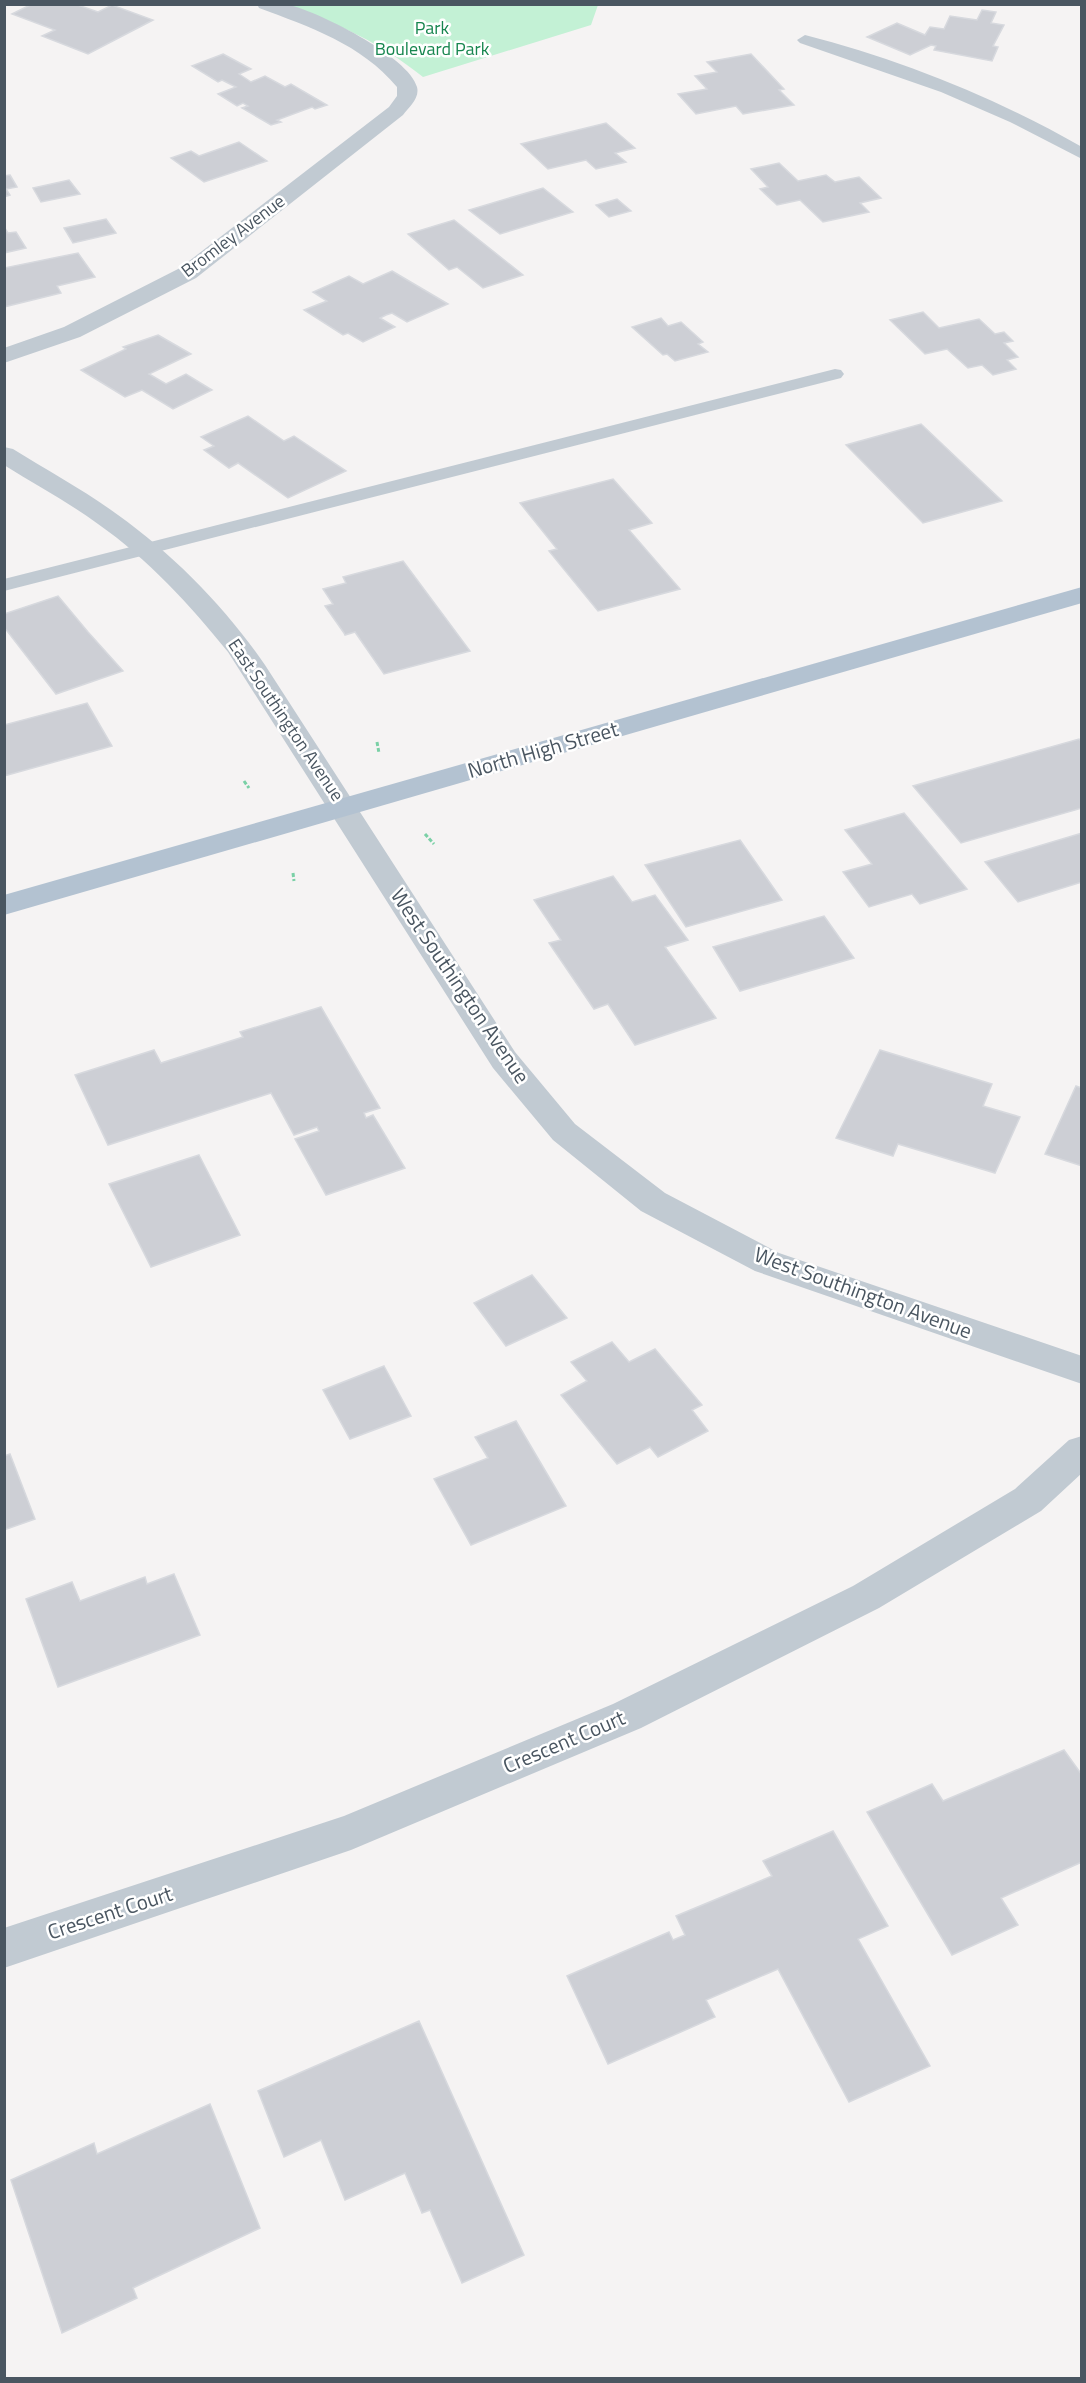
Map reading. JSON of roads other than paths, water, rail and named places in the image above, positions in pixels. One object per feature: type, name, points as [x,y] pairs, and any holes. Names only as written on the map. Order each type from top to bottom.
[{"type":"main road","name":"North High Street","points":[[4,905],[1082,595]]},
{"type":"street","name":"Bromley Avenue","points":[[4,356],[72,332],[188,273],[396,111],[407,96],[407,86],[398,73],[365,46],[266,4]]},
{"type":"street","name":"East Southington Avenue","points":[[4,454],[119,527],[146,549],[198,600],[252,665],[344,807]]},
{"type":"street","name":"West Southington Avenue","points":[[344,807],[504,1060],[564,1132],[653,1202],[767,1262],[936,1322],[1082,1370]]},
{"type":"street","name":"Crescent Court","points":[[4,1948],[351,1832],[627,1716],[866,1597],[1028,1500],[1082,1450]]},
{"type":"lane","points":[[805,40],[879,62],[923,80],[1021,122],[1082,154]]},
{"type":"lane","points":[[4,585],[835,374]]},
{"type":"park label","name":"Park Boulevard Park","points":[[432,38]]}]
